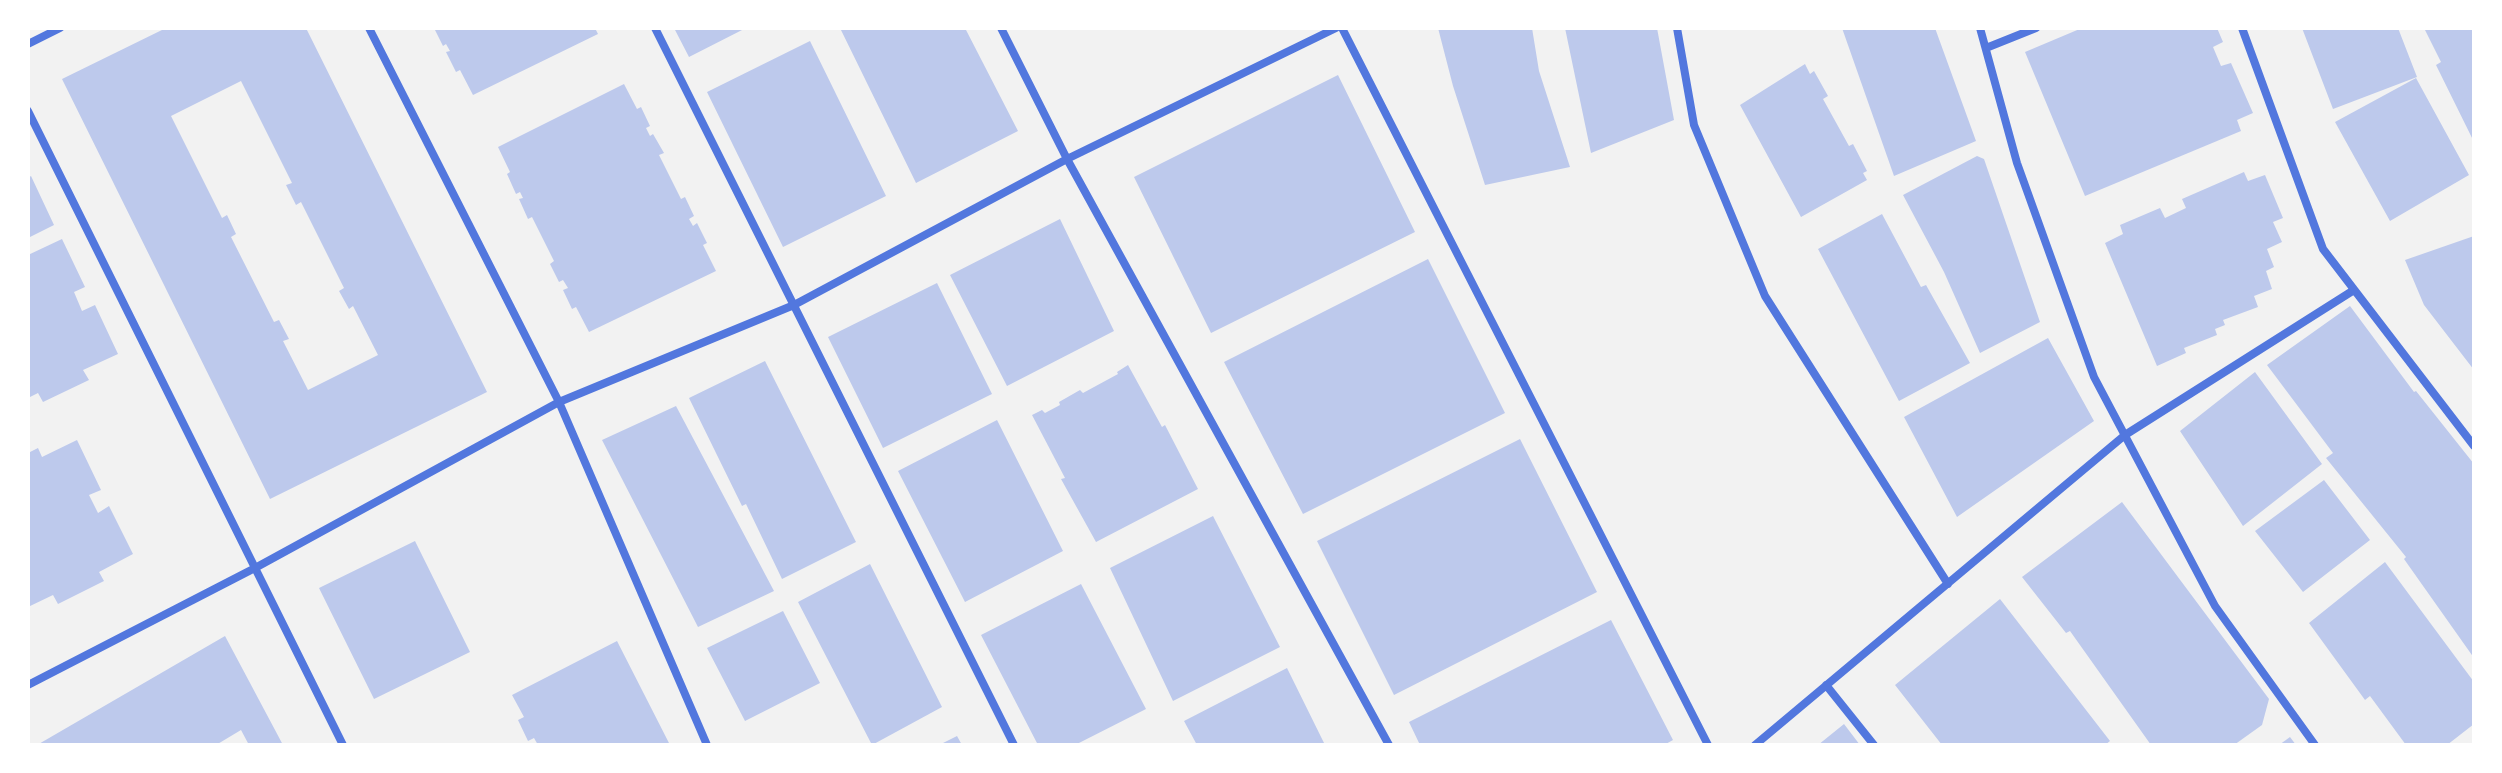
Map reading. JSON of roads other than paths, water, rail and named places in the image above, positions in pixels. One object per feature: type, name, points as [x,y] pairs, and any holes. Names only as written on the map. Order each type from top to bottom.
[{"type":"street","points":[[28,44],[60,28]]},
{"type":"street","points":[[369,28],[559,402],[707,745]]},
{"type":"street","points":[[655,28],[1014,745]]},
{"type":"street","points":[[1001,28],[1067,159],[1389,745]]},
{"type":"street","points":[[28,685],[255,568],[559,402],[794,305],[1067,159],[1339,28],[1708,745]]},
{"type":"street","points":[[1677,28],[1694,125],[1765,296],[1948,584]]},
{"type":"street","points":[[1980,28],[2017,163],[2094,377],[2215,606],[2315,745]]},
{"type":"street","points":[[1986,48],[2036,28]]},
{"type":"street","points":[[2242,28],[2323,249],[2474,446]]},
{"type":"street","points":[[28,111],[343,745]]},
{"type":"street","points":[[1755,745],[2125,435],[2354,290]]},
{"type":"street","points":[[1826,685],[1874,745]]}]
